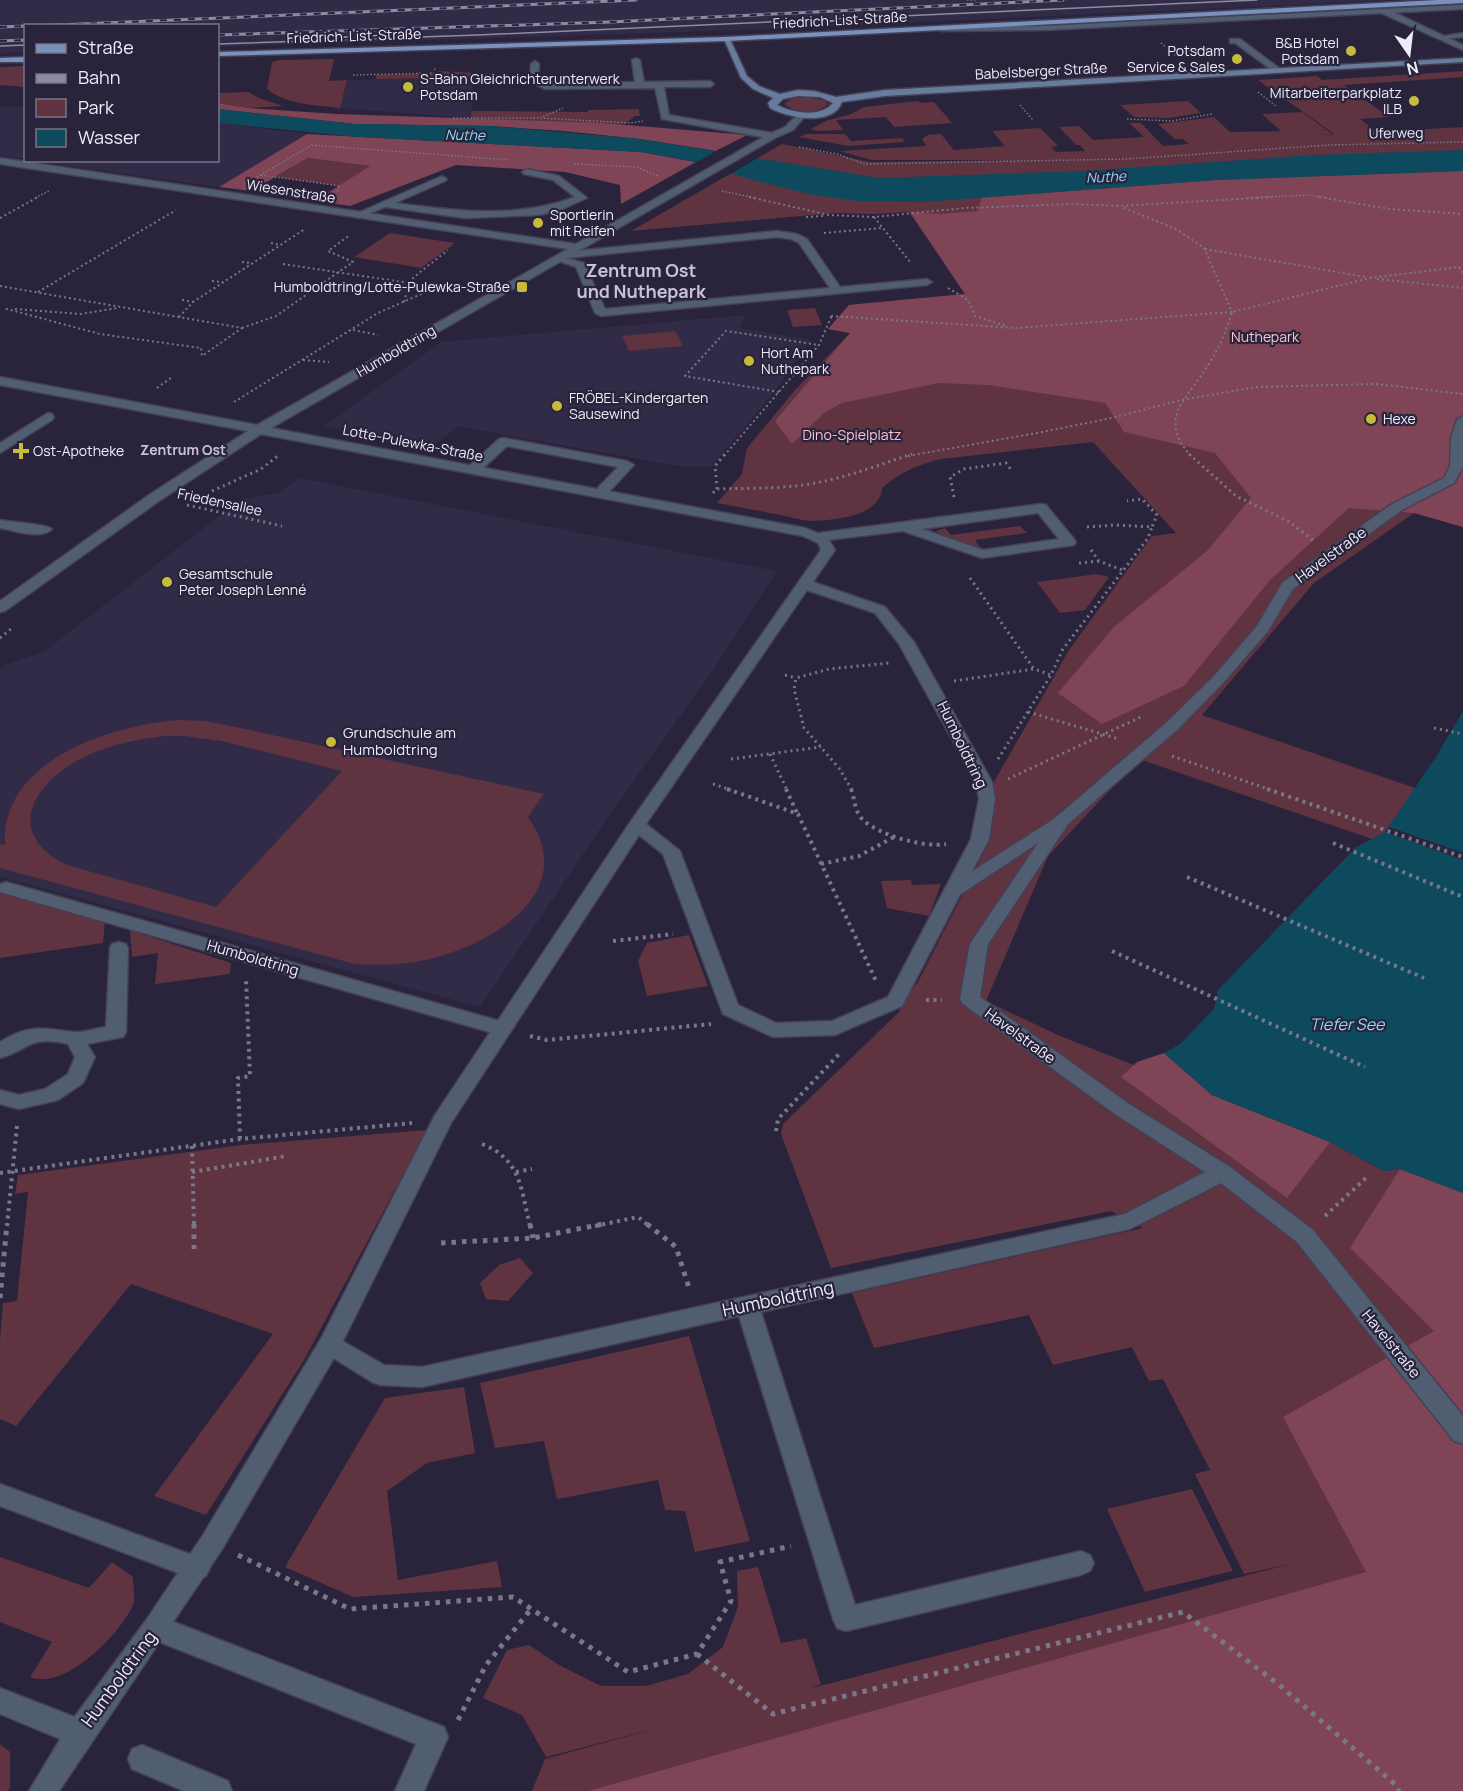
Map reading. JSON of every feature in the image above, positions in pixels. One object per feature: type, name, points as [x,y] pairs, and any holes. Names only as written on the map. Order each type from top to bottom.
[{"type":"main road","name":"Friedrich-List-Straße","points":[[219,54],[726,39],[1463,1]]},
{"type":"main road","points":[[0,60],[24,59]]},
{"type":"street","points":[[936,29],[1045,28],[1463,7]]},
{"type":"street","points":[[1384,11],[1442,36],[1463,48]]},
{"type":"street","points":[[1209,20],[1278,70]]},
{"type":"street","points":[[1442,36],[1463,35]]},
{"type":"street","points":[[726,39],[746,83],[757,90],[780,97]]},
{"type":"street","points":[[636,60],[640,85]]},
{"type":"street","name":"Babelsberger Straße","points":[[836,100],[885,93],[1463,60]]},
{"type":"street","points":[[536,64],[534,82],[545,86],[710,84]]},
{"type":"street","points":[[659,85],[665,117],[772,136]]},
{"type":"street","points":[[810,93],[836,100],[838,103],[832,110],[803,114],[784,111],[773,106],[774,99],[810,93]]},
{"type":"street","name":"Humboldtring","points":[[0,608],[154,498],[260,429],[772,136],[792,127],[794,120],[803,114]]},
{"type":"street","name":"Wiesenstraße","points":[[0,161],[578,248]]},
{"type":"street","points":[[6,172],[21,164]]},
{"type":"street","points":[[384,204],[464,215],[492,215],[548,210],[582,198],[556,178],[526,172]]},
{"type":"street","points":[[358,215],[442,179]]},
{"type":"street","points":[[561,257],[777,234],[793,236],[803,241],[837,291]]},
{"type":"street","points":[[561,257],[580,264],[601,313],[927,282]]},
{"type":"street","name":"Lotte-Pulewka-Straße","points":[[0,381],[805,532],[819,537]]},
{"type":"street","points":[[0,449],[48,417]]},
{"type":"street","name":"Havelstraße","points":[[1463,420],[1457,438],[1457,466],[1449,480],[1397,507],[1287,586],[1263,628],[1172,726],[1062,820],[979,944],[970,999],[1122,1109],[1222,1173],[1305,1236],[1463,1434]]},
{"type":"street","points":[[474,470],[504,442],[627,465],[600,493]]},
{"type":"street","points":[[819,537],[1041,508],[1070,542],[981,554],[904,527]]},
{"type":"street","points":[[0,524],[25,529],[45,529]]},
{"type":"street","name":"Humboldtring","points":[[43,1791],[80,1733],[156,1628],[212,1543],[330,1344],[442,1120],[500,1028],[637,825],[828,550],[827,545],[819,537]]},
{"type":"street","name":"Humboldtring","points":[[804,584],[880,610],[906,642],[984,783],[987,800],[980,839],[891,1002]]},
{"type":"street","points":[[952,892],[1062,820]]},
{"type":"street","points":[[637,825],[671,851],[730,1009],[773,1030],[835,1028],[891,1002]]},
{"type":"street","name":"Humboldtring","points":[[6,888],[500,1028]]},
{"type":"street","points":[[0,1051],[20,1038],[50,1032],[75,1039],[116,1032],[119,948]]},
{"type":"street","points":[[10,1099],[51,1095],[76,1078],[85,1057],[75,1039]]},
{"type":"street","name":"Humboldtring","points":[[330,1344],[380,1375],[422,1377],[1130,1221],[1222,1173]]},
{"type":"street","points":[[747,1305],[846,1619],[1082,1563]]},
{"type":"street","points":[[0,1496],[197,1568]]},
{"type":"street","points":[[156,1628],[434,1737],[409,1791]]},
{"type":"street","points":[[0,1701],[80,1733]]},
{"type":"street","points":[[142,1759],[218,1791]]},
{"type":"path","points":[[967,0],[977,0]]},
{"type":"path","points":[[1167,42],[1159,42],[1176,56]]},
{"type":"path","points":[[353,75],[434,73],[435,66]]},
{"type":"path","points":[[472,78],[494,77],[494,83],[497,83]]},
{"type":"path","points":[[539,118],[564,108],[565,103]]},
{"type":"path","points":[[1127,119],[1172,121],[1212,114]]},
{"type":"path","points":[[453,118],[539,118],[630,123],[665,117]]},
{"type":"path","name":"Uferweg","points":[[790,146],[837,154],[865,164],[992,164],[1127,159],[1329,145],[1463,142]]},
{"type":"path","points":[[0,218],[82,173]]},
{"type":"path","points":[[720,190],[830,216],[874,217],[965,208],[1072,204],[1118,206],[1307,195],[1390,208],[1463,214]]},
{"type":"path","points":[[38,292],[207,192]]},
{"type":"path","points":[[1118,206],[1158,219],[1204,249],[1370,278],[1463,288]]},
{"type":"path","points":[[178,317],[193,302],[331,211]]},
{"type":"path","points":[[874,217],[927,282],[954,289],[968,300],[975,316],[1015,328]]},
{"type":"path","points":[[2,308],[100,334],[201,348],[201,356],[242,328],[276,316],[353,262],[328,251],[377,218]]},
{"type":"path","points":[[793,236],[882,228]]},
{"type":"path","points":[[403,302],[409,283],[473,232]]},
{"type":"path","points":[[271,243],[281,245]]},
{"type":"path","points":[[1204,249],[1232,312],[1223,343],[1199,380],[1181,400],[1176,426],[1178,439],[1191,455],[1240,499],[1299,526],[1329,556]]},
{"type":"path","points":[[242,262],[252,264]]},
{"type":"path","points":[[283,264],[492,296]]},
{"type":"path","points":[[697,512],[717,489],[715,466],[819,345],[831,316],[1015,328],[1232,312],[1370,278],[1459,267],[1463,264]]},
{"type":"path","points":[[1459,267],[1463,273]]},
{"type":"path","points":[[212,281],[223,282]]},
{"type":"path","points":[[0,286],[242,328]]},
{"type":"path","points":[[207,419],[378,314],[437,287]]},
{"type":"path","points":[[182,300],[193,302]]},
{"type":"path","points":[[2,308],[81,314],[121,307]]},
{"type":"path","points":[[352,329],[384,336]]},
{"type":"path","points":[[779,392],[685,376],[726,331],[819,345]]},
{"type":"path","points":[[717,489],[772,488],[820,482],[913,454],[1037,433],[1112,418],[1181,400],[1256,387],[1286,384],[1376,384],[1463,394]]},
{"type":"path","points":[[954,520],[944,506],[954,497],[950,477],[954,473],[964,469],[1006,463],[1012,471]]},
{"type":"path","name":"Friedensallee","points":[[154,498],[282,526]]},
{"type":"path","points":[[984,783],[1051,675],[1063,649],[1148,538],[1157,515],[1142,499],[1127,501]]},
{"type":"path","points":[[1083,528],[1116,525],[1152,527]]},
{"type":"path","points":[[1099,561],[1122,570]]},
{"type":"path","points":[[970,578],[1034,669]]},
{"type":"path","points":[[785,675],[796,678],[829,669],[917,661]]},
{"type":"path","points":[[931,684],[1034,669],[1051,675]]},
{"type":"path","points":[[796,678],[794,689],[804,728],[839,768],[852,791],[855,809],[863,820],[894,837],[936,846],[980,839]]},
{"type":"path","points":[[1028,712],[1146,748],[1463,857]]},
{"type":"path","points":[[984,783],[1012,778],[1147,714]]},
{"type":"path","points":[[1434,728],[1463,734]]},
{"type":"path","points":[[731,759],[822,747]]},
{"type":"path","points":[[770,754],[821,864],[891,1002],[970,999]]},
{"type":"path","points":[[713,784],[798,814]]},
{"type":"path","points":[[821,864],[859,856],[894,837]]},
{"type":"path","points":[[1333,843],[1463,897]]},
{"type":"path","points":[[1187,877],[1424,978]]},
{"type":"path","points":[[613,941],[701,931]]},
{"type":"path","points":[[1112,951],[1365,1067]]},
{"type":"path","points":[[240,1139],[238,1078],[250,1076],[245,956]]},
{"type":"path","points":[[500,1028],[547,1040],[753,1020]]},
{"type":"path","points":[[776,1131],[778,1119],[845,1047]]},
{"type":"path","points":[[0,1298],[13,1171],[10,1099]]},
{"type":"path","points":[[0,1173],[240,1139],[442,1120]]},
{"type":"path","points":[[482,1144],[495,1149],[516,1170],[533,1238]]},
{"type":"path","points":[[192,1146],[194,1249]]},
{"type":"path","points":[[192,1172],[286,1156]]},
{"type":"path","points":[[515,1172],[532,1169]]},
{"type":"path","points":[[1305,1236],[1368,1176]]},
{"type":"path","points":[[441,1243],[533,1238],[638,1217],[676,1247],[698,1316]]},
{"type":"path","points":[[212,1543],[350,1609],[513,1597],[628,1672],[697,1654],[730,1601],[720,1562],[821,1539]]},
{"type":"path","points":[[434,1737],[461,1718],[486,1665],[531,1609]]},
{"type":"path","points":[[697,1654],[773,1714],[1183,1612],[1278,1684],[1396,1785],[1399,1791]]},
{"type":"shaded area","points":[[0,0],[1394,0],[775,29],[219,47],[219,24],[24,24],[24,52],[0,53]]},
{"type":"shaded area","points":[[472,77],[472,118],[340,108],[347,80]]},
{"type":"shaded area","points":[[0,106],[24,107],[24,159],[0,156]]},
{"type":"shaded area","points":[[219,123],[307,134],[219,187],[40,162],[219,162]]},
{"type":"shaded area","name":"FRÖBEL-Kindergarten Sausewind","points":[[745,315],[740,328],[810,340],[778,387],[711,467],[677,466],[458,426],[434,446],[324,426],[441,342]]},
{"type":"shaded area","name":"Grundschule am Humboldtring","points":[[299,478],[777,571],[707,679],[616,805],[480,1007],[0,877],[0,669],[5,665],[45,651],[241,499],[279,493]]},
{"type":"green space","points":[[334,59],[329,81],[347,80],[340,108],[292,101],[267,89],[272,62]]},
{"type":"green space","points":[[24,66],[24,87],[0,85],[0,67]]},
{"type":"green space","points":[[438,71],[495,74],[494,77],[376,79],[376,75],[438,73]]},
{"type":"green space","name":"Nuthepark","points":[[1463,71],[1463,77],[1344,85],[1389,117],[1360,119],[1377,132],[1463,127],[1463,527],[1414,513],[1314,583],[1202,715],[1415,788],[1385,832],[1372,839],[1139,759],[1048,856],[986,1001],[1060,1036],[1330,1142],[1384,1171],[1400,1169],[1463,1193],[1463,1791],[532,1791],[545,1759],[658,1728],[546,1757],[522,1715],[483,1698],[507,1650],[529,1645],[559,1665],[601,1686],[646,1686],[688,1674],[723,1647],[738,1607],[737,1571],[758,1567],[781,1643],[806,1638],[821,1684],[812,1688],[1290,1564],[1244,1574],[1195,1474],[1210,1470],[1163,1379],[1149,1381],[1132,1347],[1053,1365],[1029,1315],[874,1348],[852,1293],[1143,1228],[1111,1211],[831,1268],[781,1134],[783,1124],[900,1011],[899,1005],[918,982],[986,848],[992,824],[990,789],[1069,650],[1152,536],[1176,533],[1093,442],[933,461],[889,482],[882,488],[880,497],[874,505],[844,518],[813,521],[717,503],[742,474],[747,448],[795,390],[850,333],[828,329],[849,305],[965,294],[909,212],[836,213],[631,231],[782,144],[871,162],[1025,160],[871,160],[840,151],[926,146],[922,139],[928,135],[941,134],[954,150],[1005,146],[992,131],[1040,128],[1058,146],[1051,147],[1056,152],[1085,151],[1059,127],[1079,126],[1093,140],[1144,137],[1129,123],[1141,123],[1163,146],[1189,144],[1183,139],[1175,139],[1158,124],[1214,117],[1230,132],[1281,131],[1262,114],[1302,112],[1332,134],[1274,138],[1334,134],[1258,80],[1317,76],[1322,80]]},
{"type":"green space","points":[[248,92],[283,106],[248,108],[219,103],[219,93]]},
{"type":"green space","points":[[805,97],[824,100],[828,104],[813,111],[806,111],[784,104],[792,98]]},
{"type":"green space","points":[[918,101],[920,103],[934,102],[952,123],[894,127],[886,117],[836,120],[843,130],[817,131],[811,129],[864,107]]},
{"type":"green space","points":[[1188,101],[1201,113],[1169,118],[1134,117],[1120,105]]},
{"type":"green space","points":[[219,103],[248,108],[337,114],[603,123],[747,135],[716,151],[640,139],[563,131],[490,126],[355,124],[219,109]]},
{"type":"green space","points":[[639,109],[640,116],[635,116],[625,124],[472,120],[471,111],[588,112],[588,110]]},
{"type":"green space","points":[[307,134],[641,152],[696,162],[621,204],[620,185],[565,172],[456,165],[350,206],[269,194],[281,186],[329,192],[370,166],[308,158],[251,191],[219,187]]},
{"type":"green space","points":[[807,134],[845,134],[851,141],[902,138],[905,142],[848,146],[799,137]]},
{"type":"green space","points":[[308,158],[371,166],[340,186],[276,177]]},
{"type":"green space","points":[[1463,171],[1463,527],[1414,513],[1349,508],[1270,580],[1184,686],[1102,724],[1058,693],[1114,627],[1208,550],[1251,498],[1215,453],[1124,432],[1105,403],[988,385],[939,383],[842,403],[824,413],[792,444],[775,421],[850,333],[828,329],[849,305],[965,294],[910,212],[939,214],[978,211],[981,198],[1216,180]]},
{"type":"green space","points":[[390,233],[455,243],[421,268],[354,257]]},
{"type":"green space","points":[[815,308],[822,325],[793,327],[787,310]]},
{"type":"green space","points":[[675,331],[683,346],[629,351],[622,336]]},
{"type":"green space","points":[[1020,526],[1027,533],[975,540],[980,548],[936,531],[945,528],[951,535]]},
{"type":"green space","points":[[1097,574],[1109,577],[1085,610],[1060,613],[1037,582]]},
{"type":"green space","points":[[179,720],[204,721],[544,794],[528,817],[542,845],[543,871],[535,895],[518,915],[495,932],[469,946],[415,962],[385,965],[355,964],[0,868],[0,844],[5,845],[8,815],[21,789],[42,768],[67,751],[95,738],[154,723]],"holes":[[[165,736],[221,741],[342,771],[216,907],[67,865],[47,852],[35,837],[30,822],[33,807],[41,792],[69,765],[97,751],[126,742]]]},
{"type":"green space","points":[[911,880],[912,885],[941,884],[929,916],[887,908],[881,881]]},
{"type":"green space","points":[[0,893],[105,922],[103,943],[0,958]]},
{"type":"green space","points":[[130,930],[231,963],[230,974],[155,984],[158,953],[132,957]]},
{"type":"green space","points":[[689,935],[708,986],[647,996],[638,961],[647,943]]},
{"type":"green space","points":[[1164,1053],[1212,1095],[1330,1142],[1287,1198],[1121,1077],[1137,1062]]},
{"type":"green space","points":[[427,1130],[304,1360],[206,1515],[154,1496],[273,1334],[131,1284],[16,1426],[0,1419],[0,1341],[3,1303],[17,1301],[28,1192],[15,1194],[18,1175],[241,1145]]},
{"type":"green space","points":[[1400,1169],[1463,1193],[1463,1791],[588,1791],[1366,1572],[1283,1417],[1434,1331],[1350,1248]]},
{"type":"green space","points":[[520,1258],[533,1273],[508,1301],[486,1299],[480,1283],[499,1265]]},
{"type":"green space","points":[[689,1336],[750,1541],[695,1552],[685,1511],[665,1510],[658,1480],[557,1499],[544,1441],[495,1448],[480,1383]]},
{"type":"green space","points":[[464,1387],[475,1453],[427,1463],[387,1491],[398,1580],[497,1561],[502,1587],[353,1597],[285,1567],[385,1398]]},
{"type":"green space","points":[[1192,1489],[1233,1571],[1145,1592],[1107,1509]]},
{"type":"green space","points":[[0,1557],[89,1588],[112,1562],[133,1577],[133,1605],[104,1644],[75,1668],[59,1676],[44,1679],[30,1677],[52,1642],[0,1622]]},
{"type":"green space","points":[[0,1744],[10,1752],[10,1788],[8,1791],[0,1791]]},
{"type":"water","name":"Nuthe","points":[[219,109],[355,124],[490,126],[640,139],[879,178],[1083,171],[1315,155],[1463,150],[1463,171],[1216,180],[923,202],[857,201],[809,194],[749,179],[696,162],[641,152],[359,137],[219,123]]},
{"type":"water","name":"Tiefer See","points":[[1463,711],[1463,1193],[1400,1169],[1384,1171],[1330,1142],[1212,1095],[1164,1053],[1180,1044],[1214,1009],[1218,990],[1355,848],[1385,832],[1436,757]]},
{"type":"pier","points":[[721,148],[761,156],[727,176],[692,165]]},
{"type":"pier","points":[[1389,827],[1463,853],[1463,860],[1385,832]]},
{"type":"tram line","points":[[219,44],[478,35],[1257,0]]},
{"type":"tram line","points":[[0,46],[24,45]]},
{"type":"railway","points":[[80,24],[636,0]]},
{"type":"railway","points":[[219,35],[610,22],[1063,0]]},
{"type":"railway","points":[[0,27],[24,26]]},
{"type":"railway","points":[[0,41],[24,40]]},
{"type":"place","name":"B&B Hotel Potsdam","points":[[1351,51]]},
{"type":"place","name":"Potsdam Service & Sales","points":[[1237,59]]},
{"type":"place","name":"S-Bahn Gleichrichterunterwerk Potsdam","points":[[408,87]]},
{"type":"place","name":"Mitarbeiterparkplatz ILB","points":[[1414,101]]},
{"type":"place","name":"Sportlerin mit Reifen","points":[[538,223]]},
{"type":"place","name":"Humboldtring/Lotte-Pulewka-Straße","points":[[522,287]]},
{"type":"place","name":"Hort Am Nuthepark","points":[[749,361]]},
{"type":"place","name":"FRÖBEL-Kindergarten Sausewind","points":[[557,406]]},
{"type":"place","name":"Hexe","points":[[1371,419]]},
{"type":"place","name":"Ost-Apotheke","points":[[21,451]]},
{"type":"place","name":"Gesamtschule Peter Joseph Lenné","points":[[167,582]]},
{"type":"place","name":"Grundschule am Humboldtring","points":[[331,742]]},
{"type":"district","name":"Zentrum Ost und Nuthepark","points":[[641,281]]},
{"type":"district","name":"Zentrum Ost","points":[[183,450]]},
{"type":"park label","name":"Dino-Spielplatz","points":[[852,435]]}]
